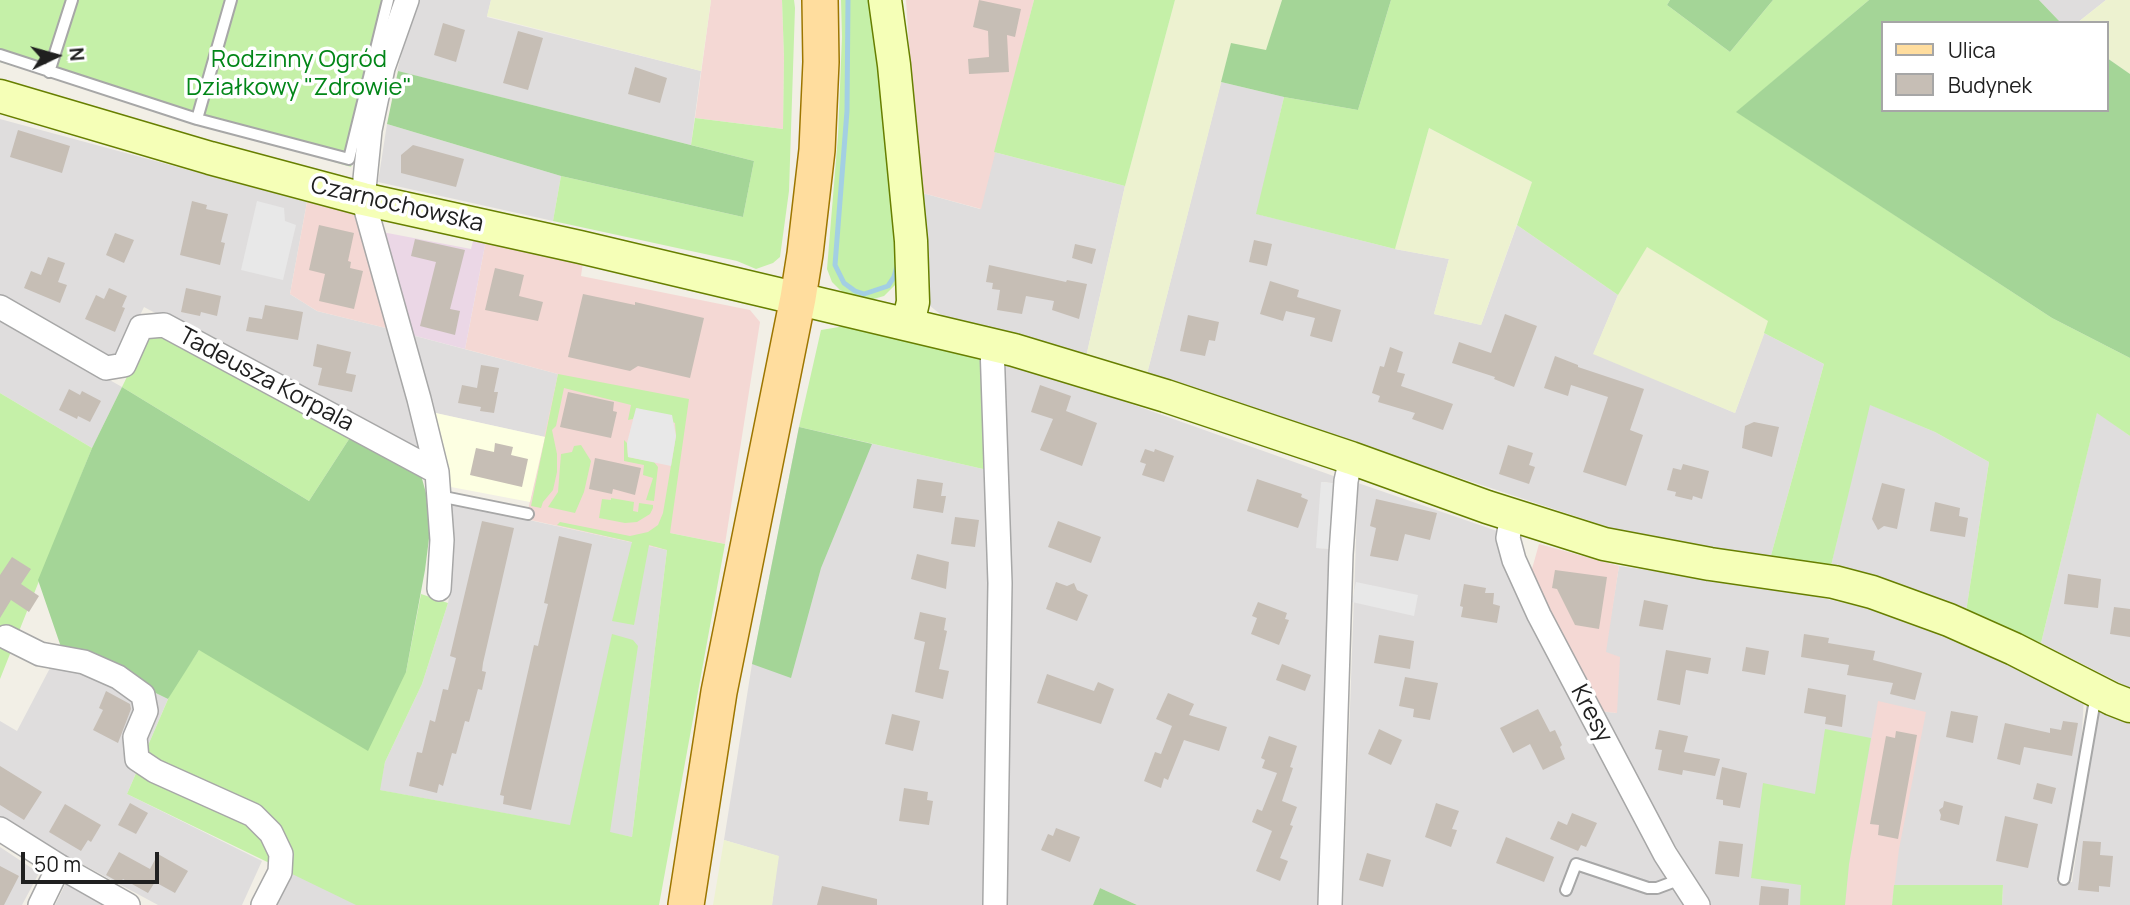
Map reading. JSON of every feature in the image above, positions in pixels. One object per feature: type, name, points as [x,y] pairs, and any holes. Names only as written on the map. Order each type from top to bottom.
[{"type":"main road","points":[[686,905],[719,692],[798,298],[813,200],[821,62],[820,0]]},
{"type":"street","points":[[407,0],[383,68],[370,130],[363,199],[437,472],[442,540],[439,589]]},
{"type":"street","points":[[884,0],[894,65],[911,241],[913,302],[908,324]]},
{"type":"street","name":"Czarnochowska","points":[[0,96],[210,158],[363,199],[992,345],[1155,392],[1604,544],[1710,564],[1834,582],[1872,592],[1949,620],[2130,706]]},
{"type":"street","name":"Tadeusza Korpala","points":[[0,307],[106,368],[124,365],[141,327],[164,325],[437,472]]},
{"type":"street","points":[[992,345],[1000,583],[995,905]]},
{"type":"street","points":[[1330,905],[1341,554],[1346,481],[1351,458]]},
{"type":"street","name":"Kresy","points":[[1513,515],[1508,538],[1525,586],[1659,842],[1698,905]]},
{"type":"street","points":[[6,638],[40,654],[84,662],[118,677],[143,695],[146,711],[135,737],[137,759],[155,771],[253,815],[271,833],[281,854],[279,873],[269,895]]},
{"type":"street","points":[[0,830],[128,905]]},
{"type":"street","points":[[40,905],[59,866]]},
{"type":"lane","points":[[49,72],[72,0]]},
{"type":"lane","points":[[197,119],[231,0]]},
{"type":"lane","points":[[0,55],[197,119],[349,159],[388,0]]},
{"type":"lane","points":[[439,496],[528,513]]},
{"type":"lane","points":[[2064,879],[2097,691]]},
{"type":"lane","points":[[1566,890],[1576,864],[1648,888],[1657,888],[1681,879]]},
{"type":"shaded area","points":[[416,0],[491,0],[487,17],[701,71],[691,145],[397,71]]},
{"type":"shaded area","points":[[491,0],[711,0],[701,71],[487,16]]},
{"type":"shaded area","points":[[711,0],[782,0],[783,129],[695,118]]},
{"type":"shaded area","points":[[906,0],[1034,0],[981,209],[919,192]]},
{"type":"shaded area","points":[[1175,0],[1282,0],[1266,51],[1231,44],[1147,374],[1086,357],[1125,186]]},
{"type":"shaded area","points":[[2039,0],[2106,0],[2080,21],[2059,21]]},
{"type":"shaded area","points":[[2106,0],[2130,0],[2130,74],[2109,59],[2109,21],[2080,21]]},
{"type":"shaded area","points":[[1221,82],[1284,97],[1257,214],[1395,249],[1449,259],[1434,314],[1481,325],[1517,225],[1618,295],[1594,353],[1735,413],[1764,333],[1824,364],[1770,559],[1611,528],[1147,374]]},
{"type":"shaded area","points":[[0,119],[307,202],[290,294],[317,311],[390,329],[423,456],[144,307],[119,359],[102,354],[0,301]]},
{"type":"shaded area","points":[[387,124],[561,176],[553,221],[378,182]]},
{"type":"shaded area","points":[[1429,128],[1532,182],[1481,325],[1434,314],[1449,259],[1395,249]]},
{"type":"shaded area","points":[[994,152],[1125,186],[1086,357],[944,317],[925,302],[919,192],[980,209]]},
{"type":"shaded area","points":[[257,201],[284,208],[285,221],[296,225],[283,280],[241,270]]},
{"type":"shaded area","points":[[307,202],[354,214],[390,329],[317,311],[290,294]]},
{"type":"shaded area","points":[[377,231],[471,249],[474,237],[486,240],[465,349],[408,334]]},
{"type":"shaded area","points":[[486,240],[583,262],[581,276],[750,310],[760,322],[725,544],[670,533],[667,550],[526,519],[558,374],[465,349]]},
{"type":"shaded area","points":[[1646,246],[1769,321],[1735,413],[1593,354],[1618,295]]},
{"type":"shaded area","points":[[0,318],[122,387],[92,448],[0,393]]},
{"type":"shaded area","points":[[408,334],[558,374],[545,437],[431,412]]},
{"type":"shaded area","points":[[1002,358],[1342,479],[1341,484],[1322,482],[1317,548],[1336,549],[1325,905],[1137,905],[1100,888],[1093,905],[1002,905]]},
{"type":"shaded area","points":[[1869,404],[1935,432],[1989,462],[1966,612],[1830,570]]},
{"type":"shaded area","points":[[636,408],[672,415],[676,436],[671,466],[628,457],[627,443]]},
{"type":"shaded area","points":[[431,412],[545,437],[530,502],[451,487]]},
{"type":"shaded area","points":[[2097,412],[2130,436],[2130,688],[2041,643]]},
{"type":"shaded area","points":[[799,427],[992,471],[989,905],[772,905],[778,856],[724,840],[752,664]]},
{"type":"shaded area","points":[[1321,482],[1341,484],[1336,549],[1316,548]]},
{"type":"shaded area","points":[[1358,483],[1500,532],[1512,578],[1640,832],[1688,905],[1343,905]]},
{"type":"shaded area","points":[[446,502],[667,550],[632,837],[379,790],[385,762],[422,684],[448,603],[452,580]]},
{"type":"shaded area","points":[[1539,544],[1619,566],[1606,652],[1620,657],[1617,713],[1599,711],[1530,576]]},
{"type":"shaded area","points":[[1619,566],[1791,591],[1925,621],[2084,698],[2081,747],[2057,883],[2072,882],[2098,708],[2130,721],[2130,905],[2002,905],[2003,886],[1894,885],[1892,905],[1711,905],[1635,779],[1599,711],[1617,713],[1605,652]]},
{"type":"shaded area","points":[[1356,582],[1418,595],[1414,616],[1352,602]]},
{"type":"shaded area","points":[[61,647],[168,699],[127,794],[262,861],[242,905],[158,905],[43,843],[0,816],[0,721],[17,731]]},
{"type":"shaded area","points":[[1878,701],[1926,712],[1899,849],[1892,905],[1845,905],[1849,864]]},
{"type":"shaded area","points":[[724,840],[779,856],[772,905],[713,905]]},
{"type":"shaded area","points":[[0,847],[39,873],[22,905],[0,905]]},
{"type":"shaded area","points":[[292,872],[356,904],[356,905],[276,905]]},
{"type":"shaded area","points":[[67,881],[108,905],[55,905]]},
{"type":"green space","name":"Rodzinny Ogród Działkowy \"Zdrowie\"","points":[[0,0],[395,0],[351,167],[0,62]]},
{"type":"green space","points":[[782,0],[794,0],[795,8],[789,191],[780,257],[773,263],[756,269],[737,261],[553,221],[561,176],[743,217],[754,161],[691,145],[695,118],[783,129]]},
{"type":"green space","points":[[841,0],[874,0],[899,281],[884,296],[870,300],[855,298],[840,290],[832,282],[827,269],[838,136]]},
{"type":"green space","points":[[1034,0],[1175,0],[1125,186],[994,152]]},
{"type":"green space","points":[[1282,0],[1391,0],[1358,110],[1221,82],[1231,43],[1266,50]]},
{"type":"green space","points":[[1391,0],[1670,0],[1667,5],[1730,52],[1773,0],[1869,0],[1737,112],[2052,318],[2130,358],[2130,436],[2097,413],[2041,643],[1966,612],[1989,462],[1935,432],[1870,405],[1830,570],[1770,559],[1824,364],[1764,333],[1768,321],[1647,247],[1618,295],[1517,225],[1532,182],[1429,128],[1395,249],[1256,214],[1284,97],[1358,110]]},
{"type":"green space","points":[[1670,0],[1773,0],[1730,52],[1667,5]]},
{"type":"green space","points":[[1869,0],[2039,0],[2059,21],[1882,21],[1882,112],[2109,112],[2109,59],[2130,74],[2130,358],[2052,318],[1736,112]]},
{"type":"green space","points":[[398,71],[754,161],[743,217],[561,176],[387,124]]},
{"type":"green space","points":[[857,324],[987,354],[992,471],[799,427],[821,330]]},
{"type":"green space","points":[[168,331],[353,433],[309,501],[122,387],[148,334]]},
{"type":"green space","points":[[558,374],[689,399],[670,533],[725,544],[659,905],[356,905],[127,794],[172,690],[199,650],[406,672],[421,594],[448,603],[422,684],[385,762],[380,790],[570,825],[612,634],[633,640],[638,646],[610,832],[632,837],[667,550],[649,545],[634,625],[612,621],[632,542],[557,525],[560,522],[630,536],[648,532],[658,525],[663,513],[676,436],[675,423],[637,408],[633,419],[628,420],[631,405],[564,388],[556,426],[552,430],[557,454],[553,490],[541,508],[531,506]]},
{"type":"green space","points":[[122,387],[309,501],[353,433],[421,475],[432,515],[406,672],[368,751],[199,650],[168,699],[61,647],[38,580],[92,448]]},
{"type":"green space","points":[[0,393],[92,448],[0,679]]},
{"type":"green space","points":[[799,427],[872,444],[821,568],[791,678],[752,664]]},
{"type":"green space","points":[[624,440],[627,443],[628,457],[654,462],[658,467],[654,501],[646,500],[653,478],[643,475],[644,465],[624,461]]},
{"type":"green space","points":[[581,445],[591,461],[584,492],[575,513],[548,507],[558,492],[561,454],[572,452],[574,446]]},
{"type":"green space","points":[[602,499],[634,502],[633,511],[638,512],[639,503],[653,505],[653,508],[650,514],[637,522],[625,523],[599,518]]},
{"type":"green space","points":[[1825,729],[1871,738],[1849,864],[1845,905],[1800,905],[1801,885],[1751,878],[1763,783],[1815,794]]},
{"type":"green space","points":[[1894,885],[2003,885],[2002,905],[1892,905]]},
{"type":"green space","points":[[1100,888],[1137,905],[1093,905]]},
{"type":"building","points":[[979,0],[1021,9],[1015,37],[1007,35],[1009,72],[969,74],[968,59],[989,57],[988,31],[973,27]]},
{"type":"building","points":[[443,23],[465,30],[456,62],[434,55]]},
{"type":"building","points":[[518,31],[543,38],[528,90],[503,83]]},
{"type":"building","points":[[635,67],[667,78],[660,103],[628,94]]},
{"type":"building","points":[[18,130],[70,146],[62,173],[10,157]]},
{"type":"building","points":[[413,145],[464,159],[456,187],[401,173],[401,155]]},
{"type":"building","points":[[192,201],[207,205],[206,209],[228,214],[221,242],[225,243],[220,265],[180,255]]},
{"type":"building","points":[[319,225],[354,233],[348,261],[351,262],[350,268],[363,271],[354,309],[319,301],[325,274],[309,270]]},
{"type":"building","points":[[115,233],[134,240],[124,263],[106,255]]},
{"type":"building","points":[[415,239],[465,250],[450,309],[460,311],[455,335],[420,326],[436,262],[411,256]]},
{"type":"building","points":[[1254,240],[1272,244],[1267,266],[1249,262]]},
{"type":"building","points":[[1075,244],[1096,249],[1092,264],[1072,258]]},
{"type":"building","points":[[48,257],[65,263],[58,282],[67,285],[60,303],[24,288],[31,271],[41,275]]},
{"type":"building","points":[[989,265],[1087,284],[1079,319],[1052,310],[1054,301],[1026,296],[1022,314],[997,310],[1000,290],[992,289],[993,283],[986,282]]},
{"type":"building","points":[[495,268],[524,275],[519,296],[543,302],[538,321],[485,310]]},
{"type":"building","points":[[1270,281],[1299,290],[1297,297],[1341,310],[1332,342],[1310,336],[1315,318],[1286,311],[1283,321],[1260,314]]},
{"type":"building","points":[[109,288],[127,296],[115,332],[85,319],[96,295],[104,299]]},
{"type":"building","points":[[186,288],[221,296],[217,316],[201,312],[200,316],[181,312]]},
{"type":"building","points":[[583,294],[635,305],[635,302],[704,318],[690,378],[638,366],[630,371],[568,357]]},
{"type":"building","points":[[265,305],[303,312],[298,340],[246,331],[249,317],[262,319]]},
{"type":"building","points":[[1505,314],[1537,326],[1514,387],[1494,379],[1495,377],[1452,363],[1459,342],[1491,353]]},
{"type":"building","points":[[1188,315],[1219,322],[1215,341],[1209,340],[1205,356],[1180,351]]},
{"type":"building","points":[[317,344],[351,352],[346,373],[356,375],[352,392],[318,385],[322,368],[313,366]]},
{"type":"building","points":[[1390,347],[1403,352],[1397,372],[1405,374],[1401,386],[1453,404],[1443,430],[1412,419],[1415,413],[1378,402],[1380,396],[1372,393],[1380,366],[1384,367]]},
{"type":"building","points":[[1555,356],[1578,367],[1644,389],[1630,430],[1643,435],[1626,486],[1583,472],[1608,397],[1571,385],[1568,396],[1544,388]]},
{"type":"building","points":[[481,365],[499,368],[494,392],[498,392],[494,413],[480,411],[481,407],[458,403],[462,385],[477,388]]},
{"type":"building","points":[[1040,385],[1071,396],[1066,411],[1097,423],[1082,466],[1040,450],[1053,419],[1031,412]]},
{"type":"building","points":[[69,389],[80,395],[82,391],[101,401],[90,422],[59,410]]},
{"type":"building","points":[[568,392],[614,402],[613,411],[617,412],[611,438],[560,427]]},
{"type":"building","points":[[1754,422],[1779,427],[1772,457],[1742,448],[1745,426]]},
{"type":"building","points":[[495,443],[513,447],[511,455],[528,459],[522,487],[470,475],[476,448],[494,452]]},
{"type":"building","points":[[1508,445],[1533,453],[1529,465],[1535,467],[1529,484],[1499,474]]},
{"type":"building","points":[[1145,449],[1154,452],[1155,449],[1174,456],[1164,482],[1142,475],[1146,464],[1140,462]]},
{"type":"building","points":[[595,458],[641,468],[635,495],[613,489],[612,494],[589,489]]},
{"type":"building","points":[[1683,464],[1709,471],[1702,499],[1675,496],[1676,492],[1667,490],[1673,468],[1681,470]]},
{"type":"building","points":[[917,479],[943,483],[941,496],[946,496],[943,513],[913,508]]},
{"type":"building","points":[[1257,479],[1302,494],[1301,497],[1308,500],[1298,528],[1247,511]]},
{"type":"building","points":[[1882,483],[1905,489],[1897,529],[1884,526],[1878,530],[1872,519]]},
{"type":"building","points":[[1376,499],[1437,513],[1430,540],[1405,534],[1398,561],[1370,556],[1376,528],[1370,526]]},
{"type":"building","points":[[1935,502],[1960,508],[1959,516],[1968,518],[1965,537],[1930,531]]},
{"type":"building","points":[[955,517],[979,520],[975,547],[951,544]]},
{"type":"building","points":[[482,521],[514,528],[483,663],[482,671],[486,672],[482,690],[478,689],[469,722],[465,721],[456,754],[452,753],[443,786],[439,784],[437,793],[409,786],[417,752],[422,753],[430,720],[435,722],[443,689],[448,690],[456,658],[450,656]]},
{"type":"building","points":[[1058,521],[1101,537],[1091,563],[1048,547]]},
{"type":"building","points":[[559,536],[592,544],[531,810],[503,804],[504,796],[500,795],[534,645],[538,646],[548,604],[544,603]]},
{"type":"building","points":[[917,554],[949,562],[946,589],[911,579]]},
{"type":"building","points":[[12,557],[31,569],[21,584],[39,596],[29,612],[11,600],[0,618],[0,575]]},
{"type":"building","points":[[1555,570],[1607,577],[1599,629],[1575,625],[1557,589],[1552,588]]},
{"type":"building","points":[[2068,574],[2101,579],[2098,608],[2064,604]]},
{"type":"building","points":[[1056,582],[1067,586],[1074,583],[1077,590],[1088,595],[1077,621],[1046,609]]},
{"type":"building","points":[[1464,584],[1486,588],[1485,593],[1494,593],[1493,604],[1500,606],[1497,623],[1461,617]]},
{"type":"building","points":[[1644,600],[1668,605],[1663,630],[1639,626]]},
{"type":"building","points":[[1258,602],[1287,613],[1285,619],[1289,620],[1279,645],[1251,634],[1257,618],[1252,616]]},
{"type":"building","points":[[2114,607],[2130,609],[2130,637],[2110,634]]},
{"type":"building","points":[[920,612],[946,618],[944,630],[947,631],[939,669],[949,671],[943,699],[915,692],[925,642],[914,639]]},
{"type":"building","points":[[1804,634],[1829,638],[1828,643],[1875,651],[1873,660],[1922,673],[1915,700],[1890,694],[1893,683],[1847,675],[1849,665],[1801,657]]},
{"type":"building","points":[[1379,635],[1414,641],[1410,669],[1374,663]]},
{"type":"building","points":[[1746,647],[1769,651],[1765,675],[1742,671]]},
{"type":"building","points":[[1666,650],[1711,658],[1708,674],[1686,670],[1680,705],[1657,700]]},
{"type":"building","points":[[1282,664],[1311,675],[1305,691],[1276,680]]},
{"type":"building","points":[[1047,674],[1094,691],[1098,682],[1114,689],[1101,724],[1037,703]]},
{"type":"building","points":[[1405,677],[1438,683],[1430,720],[1413,717],[1414,709],[1399,706]]},
{"type":"building","points":[[1808,688],[1846,695],[1842,727],[1825,724],[1826,717],[1804,713]]},
{"type":"building","points":[[106,691],[130,704],[131,709],[118,743],[93,730],[103,710],[99,708]]},
{"type":"building","points":[[1168,693],[1194,704],[1189,715],[1227,727],[1219,751],[1184,740],[1168,780],[1164,778],[1161,788],[1144,781],[1155,752],[1161,754],[1172,726],[1156,719]]},
{"type":"building","points":[[1538,709],[1550,732],[1555,730],[1565,759],[1543,770],[1530,744],[1513,753],[1500,728]]},
{"type":"building","points":[[1951,711],[1978,716],[1973,743],[1946,737]]},
{"type":"building","points":[[892,714],[920,721],[913,751],[885,744]]},
{"type":"building","points":[[2063,721],[2078,723],[2072,756],[2024,747],[2020,765],[1997,759],[2005,723],[2050,733],[2050,728],[2061,730]]},
{"type":"building","points":[[1379,729],[1402,740],[1391,765],[1368,754]]},
{"type":"building","points":[[1659,730],[1688,736],[1684,752],[1720,759],[1715,776],[1683,770],[1682,775],[1658,770],[1662,750],[1655,749]]},
{"type":"building","points":[[1896,731],[1917,735],[1898,839],[1878,835],[1879,825],[1870,824],[1886,736],[1895,738]]},
{"type":"building","points":[[1269,736],[1297,746],[1282,801],[1297,807],[1290,825],[1293,826],[1280,858],[1288,861],[1280,881],[1256,871],[1272,831],[1252,822],[1257,809],[1262,811],[1277,773],[1262,768],[1265,760],[1261,758]]},
{"type":"building","points":[[0,766],[42,792],[24,820],[0,805]]},
{"type":"building","points":[[1722,767],[1747,773],[1740,808],[1723,805],[1723,800],[1716,799]]},
{"type":"building","points":[[2037,783],[2056,788],[2052,804],[2033,799]]},
{"type":"building","points":[[904,788],[928,792],[927,800],[933,801],[929,825],[899,821]]},
{"type":"building","points":[[1944,801],[1963,806],[1959,825],[1940,820],[1939,810]]},
{"type":"building","points":[[130,803],[148,813],[136,834],[118,825]]},
{"type":"building","points":[[1436,803],[1459,811],[1452,829],[1457,830],[1451,847],[1425,837]]},
{"type":"building","points":[[65,804],[101,825],[91,842],[88,840],[81,851],[49,832]]},
{"type":"building","points":[[1572,813],[1597,823],[1586,847],[1581,845],[1578,851],[1550,839],[1558,821],[1567,825]]},
{"type":"building","points":[[2005,816],[2038,824],[2028,868],[1996,861]]},
{"type":"building","points":[[1056,828],[1080,837],[1070,862],[1041,850],[1048,834],[1053,836]]},
{"type":"building","points":[[1506,837],[1554,857],[1544,882],[1496,863]]},
{"type":"building","points":[[1719,841],[1743,844],[1739,877],[1715,874]]},
{"type":"building","points":[[2083,841],[2101,842],[2100,855],[2113,856],[2110,887],[2099,886],[2099,892],[2078,890]]},
{"type":"building","points":[[119,852],[150,869],[158,854],[188,871],[175,893],[155,882],[148,893],[123,879],[120,883],[106,875]]},
{"type":"building","points":[[1367,853],[1391,860],[1383,887],[1359,880]]},
{"type":"building","points":[[0,866],[19,876],[4,905],[0,905]]},
{"type":"building","points":[[822,886],[877,899],[877,905],[817,905]]},
{"type":"building","points":[[1761,886],[1789,889],[1788,905],[1759,905]]},
{"type":"waterway","points":[[848,0],[847,111],[835,265],[844,283],[864,294],[888,286],[897,266]]}]
